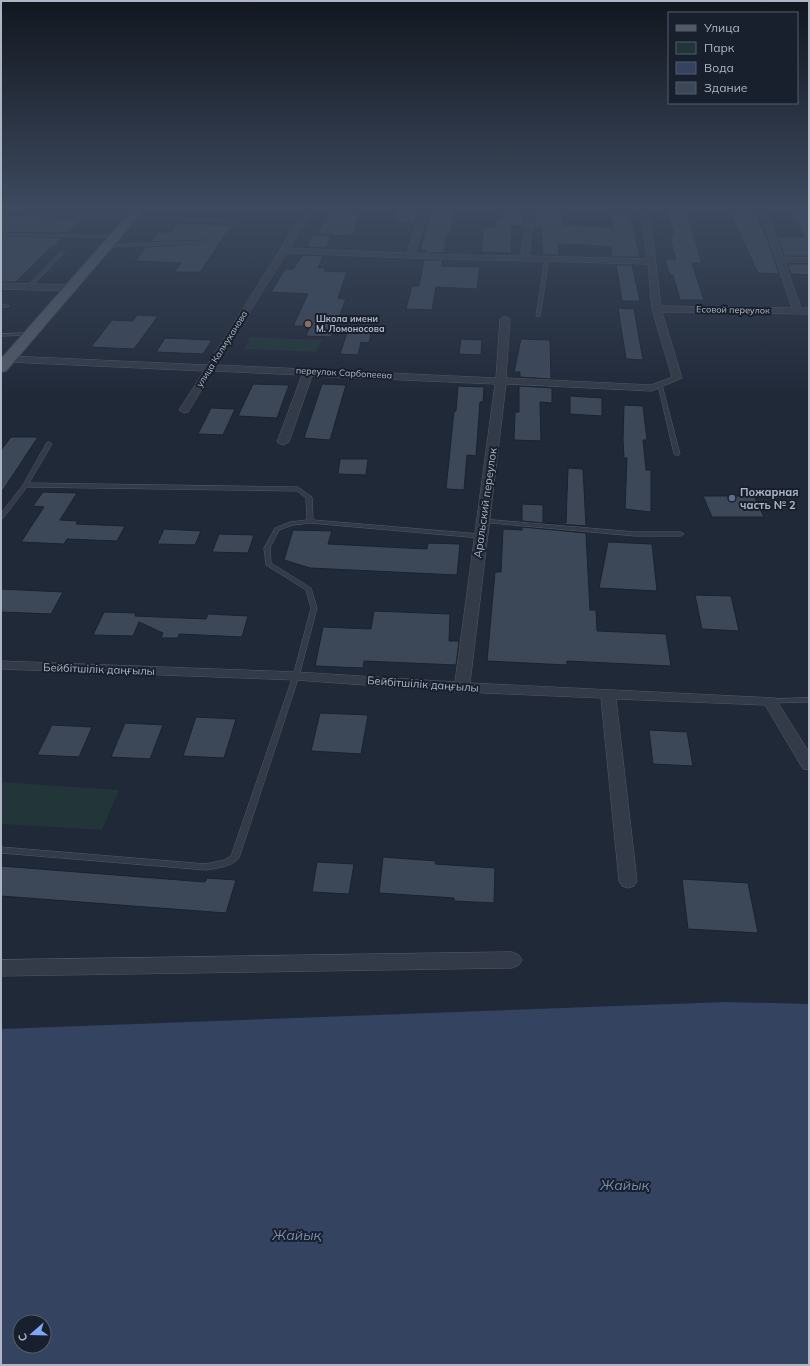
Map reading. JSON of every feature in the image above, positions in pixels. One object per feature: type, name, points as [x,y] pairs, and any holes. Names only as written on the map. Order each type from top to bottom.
[{"type":"main road","points":[[5,364],[87,270]]},
{"type":"street","name":"улица Калмуханова","points":[[184,410],[272,270]]},
{"type":"street","points":[[653,270],[657,309]]},
{"type":"street","points":[[784,270],[797,310]]},
{"type":"street","points":[[1,286],[71,288]]},
{"type":"street","name":"переулок Сарбопеева","points":[[5,364],[211,367],[652,388],[677,378],[657,309]]},
{"type":"street","name":"Есовой переулок","points":[[657,309],[809,311]]},
{"type":"street","name":"Аральский переулок","points":[[462,687],[501,380],[505,319]]},
{"type":"street","points":[[283,442],[308,372]]},
{"type":"street","name":"Бейбітшілік даңғылы","points":[[1,665],[296,676],[462,687],[770,701]]},
{"type":"street","points":[[608,694],[628,881]]},
{"type":"street","points":[[770,701],[809,765]]},
{"type":"street","points":[[1,968],[512,960]]},
{"type":"lane","points":[[29,287],[45,270]]},
{"type":"lane","points":[[538,316],[545,270]]},
{"type":"lane","points":[[1,306],[7,306]]},
{"type":"lane","points":[[1,335],[31,334]]},
{"type":"lane","points":[[660,385],[678,454]]},
{"type":"lane","points":[[1,517],[25,485],[49,444]]},
{"type":"lane","points":[[25,485],[298,489],[309,496],[310,521]]},
{"type":"lane","points":[[1,850],[206,867],[226,863],[235,858],[296,676],[314,608],[309,589],[268,564],[266,548],[277,529],[292,523],[310,521],[480,536]]},
{"type":"lane","points":[[482,521],[635,534],[680,534]]},
{"type":"lane","points":[[770,701],[809,700]]},
{"type":"green space","points":[[250,337],[322,340],[316,352],[244,349]]},
{"type":"green space","points":[[1,782],[119,790],[102,830],[1,824]]},
{"type":"water","name":"Жайық","points":[[726,1002],[809,1004],[809,1365],[1,1365],[1,1029]]},
{"type":"building","points":[[1,270],[28,270],[16,282],[1,282]]},
{"type":"building","points":[[176,270],[202,270],[200,272],[174,272]]},
{"type":"building","points":[[285,270],[325,270],[324,271],[347,272],[338,298],[346,299],[331,337],[306,336],[310,326],[293,326],[308,294],[271,292]]},
{"type":"building","points":[[422,270],[480,270],[477,289],[436,287],[432,310],[406,309],[412,286],[419,286]]},
{"type":"building","points":[[617,270],[633,270],[640,301],[622,301]]},
{"type":"building","points":[[668,270],[694,270],[704,300],[680,300],[673,275],[670,275]]},
{"type":"building","points":[[756,270],[778,270],[779,274],[758,273]]},
{"type":"building","points":[[789,270],[809,270],[809,275],[791,274]]},
{"type":"building","points":[[618,308],[634,309],[643,360],[626,359]]},
{"type":"building","points":[[137,315],[158,316],[134,349],[91,347],[112,320],[133,321]]},
{"type":"building","points":[[349,327],[372,328],[369,343],[361,342],[358,355],[340,354]]},
{"type":"building","points":[[165,338],[212,340],[203,354],[156,352]]},
{"type":"building","points":[[461,339],[482,340],[481,355],[459,354]]},
{"type":"building","points":[[521,339],[550,340],[551,379],[520,377],[520,372],[514,372]]},
{"type":"building","points":[[253,384],[289,385],[277,418],[238,416]]},
{"type":"building","points":[[322,384],[346,385],[330,440],[304,438]]},
{"type":"building","points":[[458,386],[484,387],[483,402],[480,402],[476,456],[467,455],[464,490],[446,489]]},
{"type":"building","points":[[519,386],[552,388],[552,403],[540,402],[541,441],[514,440],[515,412],[519,412]]},
{"type":"building","points":[[570,396],[602,398],[602,416],[570,414]]},
{"type":"building","points":[[624,405],[643,406],[647,440],[643,440],[646,470],[651,470],[651,512],[625,509],[627,458],[624,458]]},
{"type":"building","points":[[211,408],[235,409],[223,435],[198,434]]},
{"type":"building","points":[[11,437],[38,437],[1,493],[1,450]]},
{"type":"building","points":[[340,459],[368,459],[366,475],[338,474]]},
{"type":"building","points":[[568,468],[583,469],[586,526],[545,523],[566,523]]},
{"type":"building","points":[[43,492],[77,493],[60,520],[78,521],[76,524],[125,526],[117,541],[67,539],[64,544],[21,542],[44,507],[33,506]]},
{"type":"building","points":[[703,496],[754,496],[764,517],[712,517]]},
{"type":"building","points":[[522,504],[543,505],[543,523],[522,521]]},
{"type":"building","points":[[522,527],[586,533],[590,610],[596,610],[597,631],[666,634],[671,666],[567,661],[567,665],[487,661],[495,572],[501,572],[503,529],[522,530]]},
{"type":"building","points":[[164,529],[201,531],[195,545],[157,544]]},
{"type":"building","points":[[293,530],[332,531],[328,544],[427,549],[428,543],[460,544],[457,575],[310,568],[284,560]]},
{"type":"building","points":[[219,534],[254,535],[248,553],[212,552]]},
{"type":"building","points":[[608,542],[652,544],[657,591],[599,588]]},
{"type":"building","points":[[1,589],[63,592],[51,614],[1,612]]},
{"type":"building","points":[[695,595],[731,596],[739,631],[702,629]]},
{"type":"building","points":[[374,611],[450,614],[449,641],[459,641],[456,665],[364,661],[363,668],[315,666],[323,627],[371,629]]},
{"type":"building","points":[[104,612],[136,613],[135,616],[206,619],[208,614],[248,616],[242,637],[179,634],[178,638],[161,638],[163,633],[139,622],[133,636],[93,635]]},
{"type":"building","points":[[320,713],[368,715],[361,754],[311,751]]},
{"type":"building","points":[[196,717],[236,719],[224,758],[183,756]]},
{"type":"building","points":[[125,723],[163,725],[150,759],[111,757]]},
{"type":"building","points":[[52,725],[92,727],[79,757],[37,755]]},
{"type":"building","points":[[649,730],[687,732],[693,766],[653,764]]},
{"type":"building","points":[[383,857],[436,861],[435,864],[495,868],[494,903],[454,901],[454,898],[379,893]]},
{"type":"building","points":[[317,862],[354,864],[349,894],[312,892]]},
{"type":"building","points":[[1,866],[205,882],[207,878],[236,880],[226,913],[1,896]]},
{"type":"building","points":[[682,879],[748,883],[758,933],[688,929]]},
{"type":"place","name":"Школа имени М. Ломоносова","points":[[308,324]]},
{"type":"place","name":"Пожарная часть № 2","points":[[732,498]]}]
